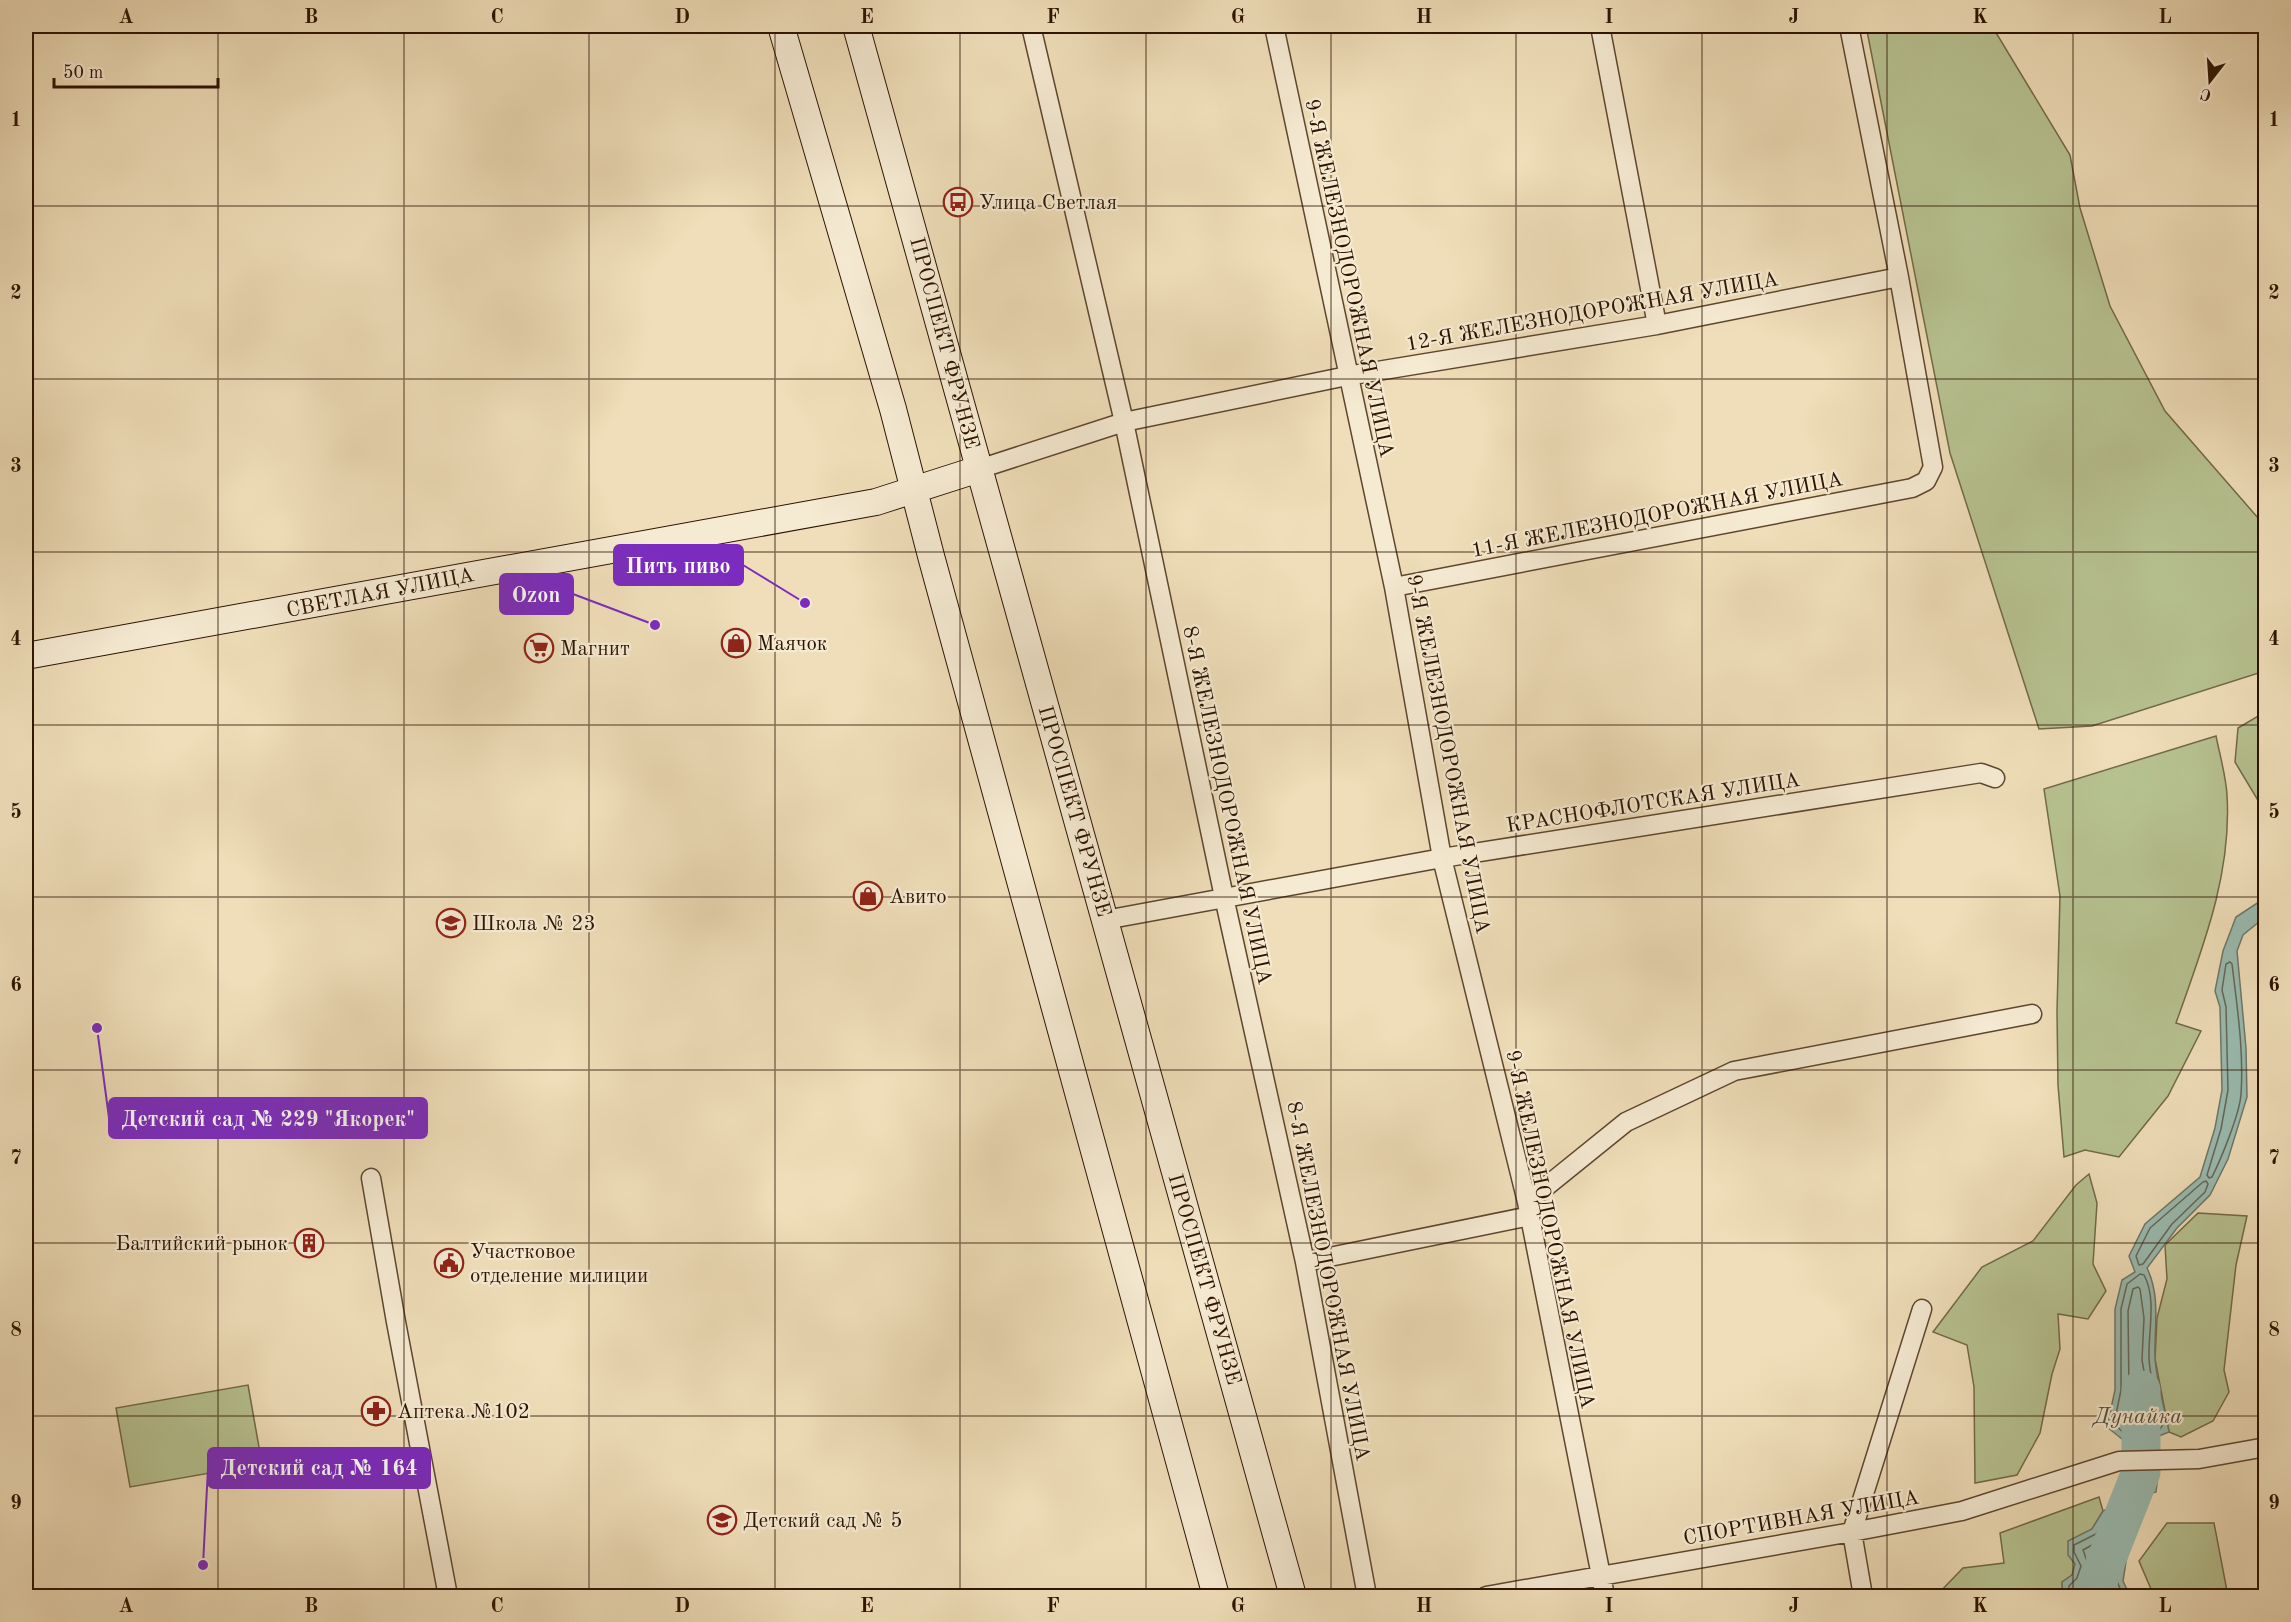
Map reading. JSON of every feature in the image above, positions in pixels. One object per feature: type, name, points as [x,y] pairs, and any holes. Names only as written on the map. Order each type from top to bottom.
[{"type":"main road","points":[[781,26],[890,398],[1216,1596]]},
{"type":"main road","name":"ПРОСПЕКТ ФРУНЗЕ","points":[[856,26],[1293,1596]]},
{"type":"main road","name":"СВЕТЛАЯ УЛИЦА","points":[[26,656],[876,502],[979,469]]},
{"type":"street","name":"8-Я ЖЕЛЕЗНОДОРОЖНАЯ УЛИЦА","points":[[1031,26],[1124,422],[1224,897],[1305,1262],[1367,1596]]},
{"type":"street","name":"9-Я ЖЕЛЕЗНОДОРОЖНАЯ УЛИЦА","points":[[1274,26],[1347,376],[1394,587],[1442,858],[1528,1209],[1605,1596]]},
{"type":"street","points":[[1600,26],[1657,325]]},
{"type":"street","points":[[1849,26],[1899,277]]},
{"type":"street","name":"12-Я ЖЕЛЕЗНОДОРОЖНАЯ УЛИЦА","points":[[979,469],[1124,422],[1347,376],[1657,325],[1899,277]]},
{"type":"street","name":"11-Я ЖЕЛЕЗНОДОРОЖНАЯ УЛИЦА","points":[[1394,587],[1912,488],[1926,481],[1933,467],[1899,277]]},
{"type":"street","name":"КРАСНОФЛОТСКАЯ УЛИЦА","points":[[1105,920],[1442,858],[1981,773],[1995,778]]},
{"type":"street","points":[[1305,1262],[1528,1209],[1626,1122],[1734,1071],[2032,1014]]},
{"type":"street","points":[[371,1178],[448,1596]]},
{"type":"street","points":[[1863,1596],[1852,1532],[1922,1309]]},
{"type":"street","name":"СПОРТИВНАЯ УЛИЦА","points":[[1486,1596],[1962,1511],[2119,1461],[2199,1459],[2265,1447]]},
{"type":"green space","points":[[1866,26],[1992,26],[2070,155],[2080,208],[2110,306],[2165,411],[2265,526],[2265,671],[2092,726],[2039,729],[1950,453]]},
{"type":"green space","points":[[2265,712],[2265,812],[2235,762],[2238,728]]},
{"type":"green space","points":[[2216,736],[2227,795],[2225,854],[2205,939],[2176,1023],[2201,1031],[2168,1096],[2119,1157],[2085,1150],[2064,1157],[2058,1085],[2060,896],[2044,789]]},
{"type":"green space","points":[[2089,1174],[2097,1203],[2093,1264],[2106,1291],[2088,1319],[2058,1314],[2060,1349],[2052,1374],[2040,1433],[2017,1475],[1975,1483],[1974,1387],[1967,1345],[1933,1332],[1982,1267],[2033,1241],[2076,1185]]},
{"type":"green space","points":[[2198,1213],[2247,1216],[2236,1265],[2224,1370],[2229,1392],[2213,1421],[2181,1437],[2169,1432],[2155,1359],[2157,1318],[2167,1279],[2165,1245]]},
{"type":"green space","points":[[248,1385],[262,1464],[130,1487],[116,1408]]},
{"type":"green space","points":[[2099,1497],[2103,1511],[2092,1529],[2072,1575],[2062,1582],[2063,1596],[1936,1596],[1963,1568],[2004,1563],[2000,1533]]},
{"type":"green space","points":[[2167,1523],[2214,1523],[2228,1596],[2154,1596],[2139,1561]]},
{"type":"water","name":"Дунайка","points":[[2265,898],[2265,917],[2243,935],[2237,951],[2246,1048],[2247,1097],[2228,1159],[2210,1195],[2177,1228],[2147,1268],[2154,1290],[2156,1366],[2169,1432],[2134,1446],[2107,1427],[2115,1390],[2115,1309],[2122,1280],[2135,1272],[2129,1256],[2145,1224],[2200,1177],[2215,1128],[2222,1090],[2220,1007],[2215,991],[2223,951],[2236,917]]},
{"type":"water","points":[[2141,1472],[2158,1475],[2156,1492],[2142,1496],[2127,1527],[2129,1543],[2123,1581],[2130,1596],[2063,1596],[2062,1582],[2072,1575],[2075,1564],[2068,1555],[2068,1541],[2092,1529],[2103,1511],[2121,1502],[2128,1480]]},
{"type":"waterway","name":"Дунайка","points":[[2092,1596],[2141,1472],[2141,1390]]},
{"type":"place","name":"Улица Светлая","points":[[958,202]]},
{"type":"place","name":"Пить пиво","points":[[805,603]]},
{"type":"place","name":"Ozon","points":[[655,625]]},
{"type":"place","name":"Маячок","points":[[736,643]]},
{"type":"place","name":"Магнит","points":[[539,648]]},
{"type":"place","name":"Авито","points":[[868,896]]},
{"type":"place","name":"Школа № 23","points":[[451,923]]},
{"type":"place","name":"Детский сад № 229 \"Якорек\"","points":[[97,1028]]},
{"type":"place","name":"Балтийский рынок","points":[[309,1243]]},
{"type":"place","name":"Участковое отделение милиции","points":[[449,1263]]},
{"type":"place","name":"Аптека №102","points":[[376,1411]]},
{"type":"place","name":"Детский сад № 5","points":[[722,1520]]},
{"type":"place","name":"Детский сад № 164","points":[[203,1565]]}]
